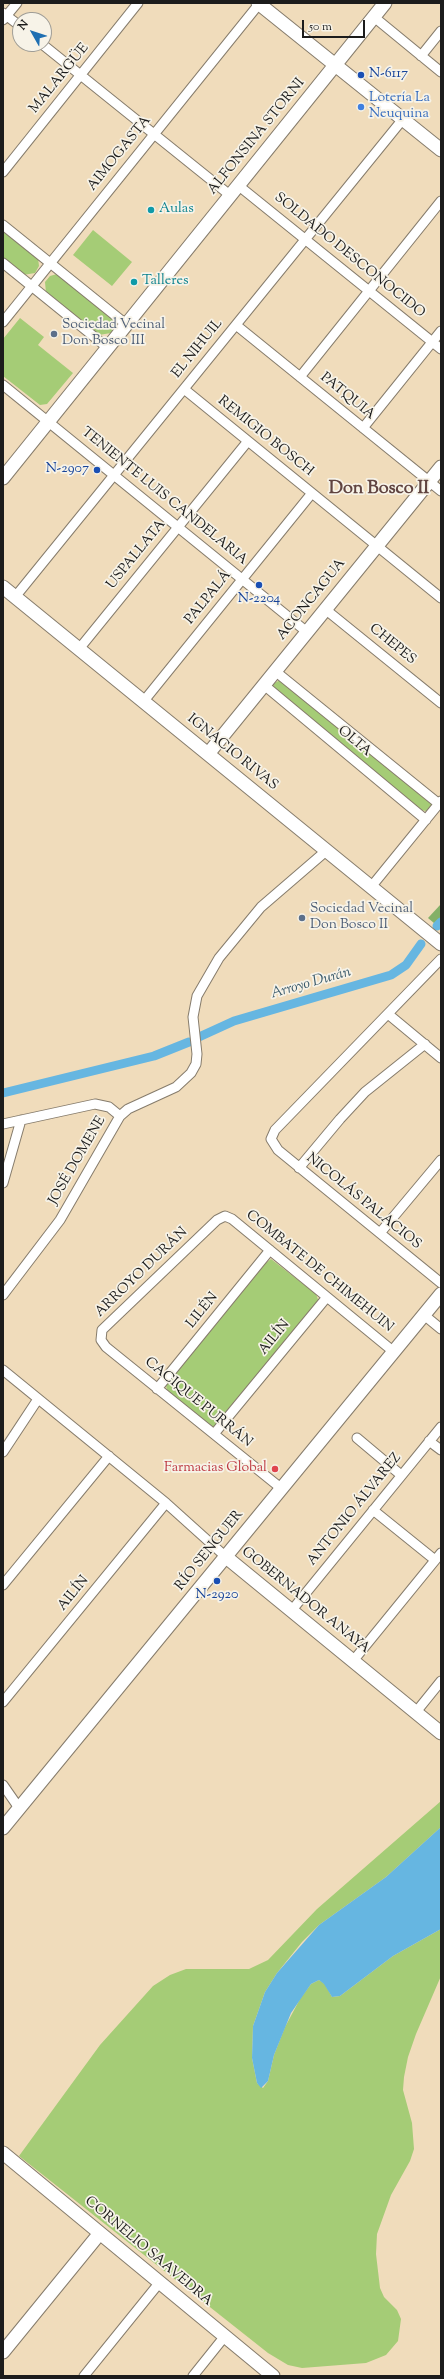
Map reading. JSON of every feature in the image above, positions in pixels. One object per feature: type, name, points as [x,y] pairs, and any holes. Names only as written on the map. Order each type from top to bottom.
[{"type":"street","points":[[4,16],[17,3]]},
{"type":"street","name":"MALARGÜE","points":[[3,172],[138,3]]},
{"type":"street","points":[[259,3],[441,150]]},
{"type":"street","name":"AIMOGASTA","points":[[3,322],[259,3]]},
{"type":"street","name":"ALFONSINA STORNI","points":[[3,478],[336,65],[374,17],[382,4]]},
{"type":"street","points":[[374,17],[441,72]]},
{"type":"street","points":[[421,56],[441,31]]},
{"type":"street","name":"SOLDADO DESCONOCIDO","points":[[52,52],[154,134],[305,239],[441,349]]},
{"type":"street","name":"EL NIHUIL","points":[[15,597],[403,119]]},
{"type":"street","points":[[300,377],[441,201]]},
{"type":"street","points":[[3,225],[127,325]]},
{"type":"street","points":[[3,263],[108,348]]},
{"type":"street","name":"PATQUIA","points":[[236,325],[441,491]]},
{"type":"street","points":[[363,428],[441,331]]},
{"type":"street","name":"TENIENTE LUIS CANDELARIA","points":[[3,384],[307,632]]},
{"type":"street","name":"REMIGIO BOSCH","points":[[184,389],[441,598]]},
{"type":"street","name":"USPALLATA","points":[[79,649],[248,441]]},
{"type":"street","name":"ACONCAGUA","points":[[208,754],[441,467]]},
{"type":"street","name":"PALPALÁ","points":[[143,702],[312,493]]},
{"type":"street","name":"IGNACIO RIVAS","points":[[3,587],[441,944]]},
{"type":"street","name":"CHEPES","points":[[325,609],[441,703]]},
{"type":"street","name":"OLTA","points":[[275,671],[440,802]]},
{"type":"street","name":"OLTA","points":[[264,685],[426,820]]},
{"type":"street","points":[[371,887],[440,802]]},
{"type":"street","name":"JOSÉ DOMENE","points":[[3,1295],[60,1220],[120,1116],[128,1109],[176,1087],[191,1073],[196,1064],[198,1054],[193,1017],[194,1006],[209,971],[261,907],[326,851]]},
{"type":"street","points":[[441,959],[388,1014],[441,1058]]},
{"type":"street","name":"NICOLÁS PALACIOS","points":[[388,1014],[275,1130],[271,1139],[274,1147],[441,1283]]},
{"type":"street","points":[[299,1168],[365,1092],[425,1044]]},
{"type":"street","points":[[3,1124],[95,1104],[109,1107],[120,1116]]},
{"type":"street","points":[[3,1183],[21,1120]]},
{"type":"street","points":[[380,1233],[441,1160]]},
{"type":"street","name":"COMBATE DE CHIMEHUIN","points":[[225,1216],[270,1250],[394,1352]]},
{"type":"street","name":"ARROYO DURÁN","points":[[100,1337],[102,1330],[217,1220],[225,1216]]},
{"type":"street","name":"LILÉN","points":[[158,1389],[270,1250]]},
{"type":"street","name":"RÍO SENGUER","points":[[3,1828],[441,1294]]},
{"type":"street","name":"AILÍN","points":[[214,1434],[327,1297]]},
{"type":"street","points":[[424,1315],[441,1328]]},
{"type":"street","name":"CACIQUE PURRÁN","points":[[100,1337],[106,1347],[282,1489]]},
{"type":"street","name":"GOBERNADOR ANAYA","points":[[3,1370],[166,1503],[226,1557],[441,1733]]},
{"type":"street","points":[[3,1452],[38,1399]]},
{"type":"street","name":"ANTONIO ÁLVAREZ","points":[[292,1610],[441,1427]]},
{"type":"street","points":[[357,1438],[401,1475]]},
{"type":"street","points":[[429,1441],[441,1450]]},
{"type":"street","points":[[3,1585],[108,1456]]},
{"type":"street","name":"AILÍN","points":[[3,1702],[166,1503]]},
{"type":"street","points":[[353,1661],[438,1557],[373,1510]]},
{"type":"street","points":[[416,1712],[441,1681]]},
{"type":"street","points":[[3,1785],[19,1808]]},
{"type":"street","name":"CORNELIO SAAVEDRA","points":[[3,2153],[273,2376]]},
{"type":"street","points":[[3,2352],[100,2233]]},
{"type":"street","points":[[84,2376],[160,2282]]},
{"type":"street","points":[[192,2376],[225,2336]]},
{"type":"green space","points":[[3,228],[38,258],[39,266],[35,273],[23,275],[3,260]]},
{"type":"green space","points":[[93,230],[132,262],[112,286],[73,255]]},
{"type":"green space","points":[[57,274],[113,318],[115,326],[111,333],[99,335],[46,293],[45,282],[50,276]]},
{"type":"green space","points":[[20,318],[44,337],[38,345],[73,373],[47,404],[40,405],[3,376],[3,339]]},
{"type":"green space","points":[[280,680],[431,803],[431,808],[426,811],[421,810],[274,691],[273,684]]},
{"type":"green space","points":[[441,904],[441,929],[428,918]]},
{"type":"green space","points":[[271,1259],[316,1294],[319,1302],[217,1426],[210,1427],[167,1392],[166,1385],[266,1263]]},
{"type":"green space","points":[[441,1801],[441,1827],[386,1877],[319,1925],[302,1942],[277,1973],[265,1992],[253,2026],[252,2058],[257,2083],[263,2088],[268,2081],[274,2055],[285,2027],[300,1999],[311,1984],[319,1980],[325,1984],[332,1997],[340,1996],[393,1956],[441,1929],[441,1976],[416,2034],[408,2057],[404,2077],[403,2090],[412,2123],[414,2149],[410,2161],[391,2195],[377,2234],[376,2254],[380,2288],[384,2297],[397,2310],[401,2319],[398,2341],[386,2355],[366,2363],[302,2368],[288,2365],[268,2353],[19,2156],[100,2045],[153,1986],[170,1975],[186,1969],[249,1969],[268,1960],[317,1909]]},
{"type":"water","points":[[441,1827],[441,1929],[393,1956],[340,1996],[332,1997],[324,1984],[319,1980],[311,1984],[291,2013],[274,2055],[268,2081],[261,2088],[257,2083],[252,2058],[253,2026],[265,1992],[277,1973],[319,1925],[386,1877]]},
{"type":"waterway","name":"Arroyo Durán","points":[[437,926],[441,922]]},
{"type":"waterway","name":"Arroyo Durán","points":[[199,1037],[234,1021],[391,975],[406,965],[421,944]]},
{"type":"waterway","name":"Arroyo Durán","points":[[3,1093],[154,1056],[189,1042]]},
{"type":"place","name":"N-6117","points":[[361,75]]},
{"type":"place","name":"Lotería La Neuquina","points":[[361,107]]},
{"type":"place","name":"Aulas","points":[[151,210]]},
{"type":"place","name":"Talleres","points":[[134,282]]},
{"type":"place","name":"Sociedad Vecinal Don Bosco III","points":[[54,334]]},
{"type":"place","name":"N-2907","points":[[97,470]]},
{"type":"place","name":"N-2204","points":[[259,585]]},
{"type":"place","name":"Sociedad Vecinal Don Bosco II","points":[[302,918]]},
{"type":"place","name":"Farmacias Global","points":[[275,1469]]},
{"type":"place","name":"N-2920","points":[[217,1581]]},
{"type":"district","name":"Don Bosco II","points":[[379,490]]}]
